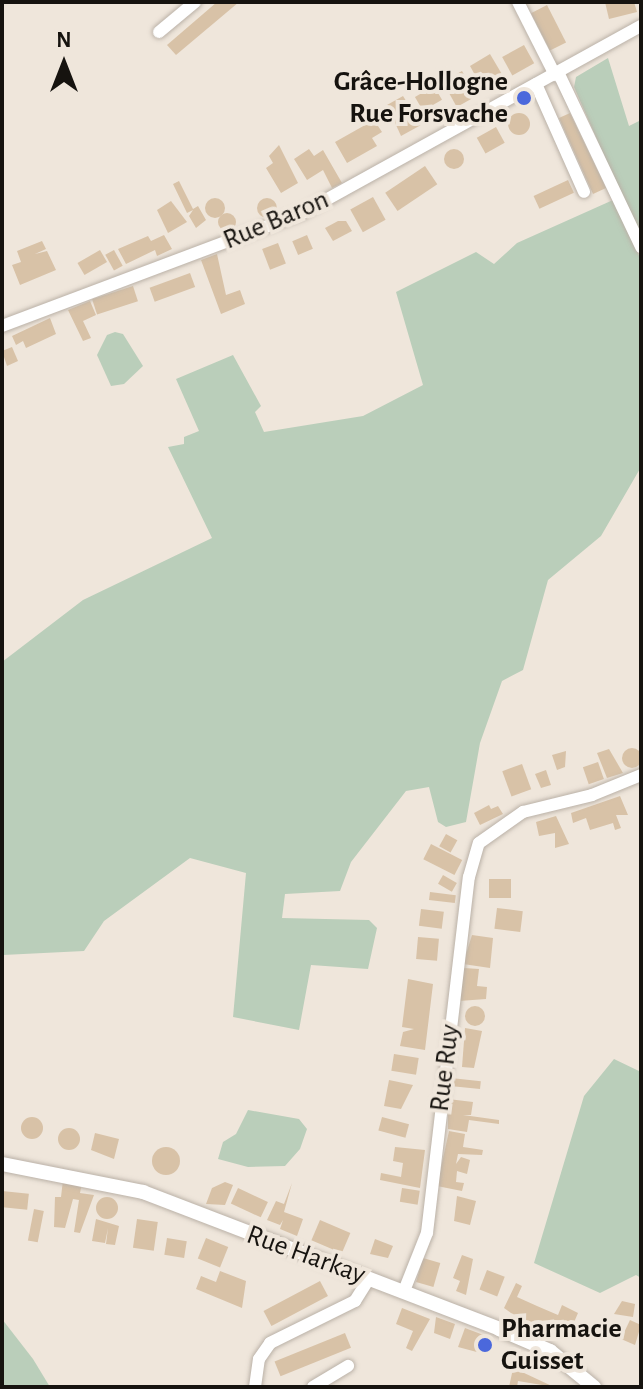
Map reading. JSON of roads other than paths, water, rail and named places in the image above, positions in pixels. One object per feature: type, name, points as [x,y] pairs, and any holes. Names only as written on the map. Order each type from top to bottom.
[{"type":"street","points":[[159,32],[195,2]]},
{"type":"street","points":[[518,2],[641,247]]},
{"type":"street","name":"Rue Baron","points":[[2,326],[302,213],[641,26]]},
{"type":"street","points":[[536,84],[584,192]]},
{"type":"street","name":"Rue Ruy","points":[[404,1291],[427,1233],[467,892],[479,843],[523,812],[592,795],[641,775]]},
{"type":"street","name":"Rue Harkay","points":[[2,1164],[143,1192],[404,1291],[550,1351],[594,1387]]},
{"type":"street","points":[[255,1387],[259,1359],[270,1343],[355,1301],[369,1279]]},
{"type":"street","points":[[313,1387],[348,1366]]},
{"type":"place","name":"Grâce-Hollogne Rue Forsvache","points":[[524,98]]},
{"type":"place","name":"Pharmacie Guisset","points":[[485,1345]]}]
